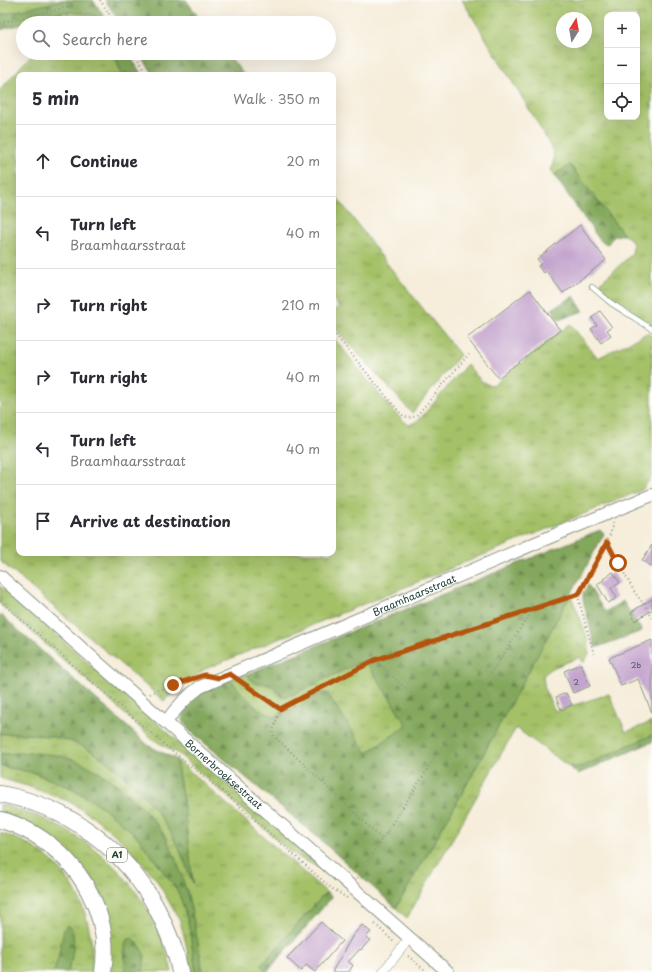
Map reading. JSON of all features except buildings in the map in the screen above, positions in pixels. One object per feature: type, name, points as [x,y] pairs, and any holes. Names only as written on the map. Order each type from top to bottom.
[{"type":"highway","name":"A1","points":[[0,794],[49,808],[81,825],[108,845],[133,871],[148,892],[169,934],[180,972]]},
{"type":"highway","points":[[0,820],[24,828],[40,838],[56,849],[77,871],[95,905],[102,931],[104,948],[103,972]]},
{"type":"main road","name":"Braamhaarsstraat","points":[[166,722],[187,696],[200,687],[652,495]]},
{"type":"main road","name":"Bornerbroeksestraat","points":[[0,576],[448,972]]},
{"type":"street","points":[[383,972],[409,938]]},
{"type":"lane","points":[[592,287],[611,303],[652,329]]},
{"type":"path","points":[[29,16],[67,7],[69,0]]},
{"type":"path","points":[[100,0],[110,16]]},
{"type":"path","points":[[0,23],[16,19]]},
{"type":"path","points":[[138,60],[146,72]]},
{"type":"path","points":[[336,336],[401,414],[412,418],[418,414],[469,354]]},
{"type":"path","points":[[594,654],[579,601],[579,594],[607,542],[612,527],[612,521],[609,513]]},
{"type":"path","points":[[607,542],[632,587],[652,618]]},
{"type":"path","points":[[382,839],[272,734],[280,709],[375,660],[579,594]]},
{"type":"path","name":"Bornerbroeksestraat","points":[[0,601],[130,715],[226,794],[331,888],[348,899]]},
{"type":"path","points":[[351,886],[534,608]]},
{"type":"path","points":[[375,660],[452,732]]},
{"type":"path","points":[[230,674],[280,709]]},
{"type":"path","points":[[130,715],[142,701],[155,691],[192,679]]},
{"type":"path","points":[[171,750],[192,727],[203,698]]},
{"type":"path","points":[[373,922],[427,972]]},
{"type":"green space","points":[[0,0],[64,0],[0,15]]},
{"type":"green space","points":[[64,0],[93,0],[104,16],[69,12],[54,16],[16,16],[16,26],[0,30],[0,15]]},
{"type":"green space","points":[[105,0],[186,0],[198,16],[115,16]]},
{"type":"green space","points":[[462,0],[652,0],[652,326],[625,310],[612,300],[600,283],[631,255],[633,249],[632,243],[624,235],[570,165],[554,175],[551,170],[554,159],[553,151],[537,122]]},
{"type":"green space","points":[[68,12],[83,12],[96,16],[66,16]]},
{"type":"green space","points":[[27,60],[117,60],[121,72],[16,72]]},
{"type":"green space","points":[[117,60],[132,60],[140,72],[121,72]]},
{"type":"green space","points":[[144,60],[232,60],[242,72],[152,72]]},
{"type":"green space","points":[[16,72],[16,556],[336,556],[336,341],[384,400],[400,418],[409,425],[419,420],[467,364],[483,382],[491,385],[495,384],[570,324],[598,358],[647,333],[652,336],[652,476],[642,490],[205,669],[177,689],[164,701],[0,561],[0,90]]},
{"type":"green space","points":[[570,165],[624,235],[614,236],[608,244],[599,239],[554,175]]},
{"type":"green space","points":[[336,196],[385,261],[460,355],[412,413],[336,329],[336,309],[339,307],[336,303]]},
{"type":"green space","points":[[574,296],[583,311],[559,320],[552,309]]},
{"type":"green space","points":[[600,530],[604,534],[456,804],[396,908],[315,835],[189,730],[182,721],[184,712],[193,699],[207,690],[231,680],[242,694],[258,709],[275,717],[292,710],[320,693],[327,693],[367,753],[407,725],[365,660],[292,695],[281,697],[267,684],[254,683],[247,674]]},
{"type":"green space","points":[[588,585],[605,612],[623,601],[642,631],[595,647],[583,600],[583,593]]},
{"type":"green space","points":[[0,586],[328,872],[300,858],[285,847],[180,755],[154,740],[0,604]]},
{"type":"green space","points":[[570,595],[588,641],[589,653],[584,662],[580,657],[550,669],[543,676],[545,691],[555,711],[609,694],[626,732],[652,722],[652,735],[581,767],[568,766],[516,728],[407,918],[396,908],[456,804]]},
{"type":"green space","points":[[0,614],[149,746],[176,759],[184,807],[193,883],[178,848],[161,818],[139,791],[111,765],[84,747],[66,740],[33,734],[0,734]]},
{"type":"green space","points":[[365,660],[407,725],[367,753],[327,693],[320,693],[292,710],[275,717],[258,709],[242,694],[231,680],[247,674],[254,683],[263,683],[273,686],[330,676]]},
{"type":"green space","points":[[0,734],[34,734],[67,740],[81,745],[109,762],[147,798],[166,823],[177,844],[192,881],[184,807],[176,759],[326,892],[261,966],[267,972],[203,972],[187,890],[73,759],[36,753],[0,754]]},
{"type":"green space","points":[[652,735],[652,742],[578,774],[568,766],[581,767]]},
{"type":"green space","points":[[16,753],[53,755],[87,765],[100,772],[126,792],[150,816],[160,828],[167,840],[186,888],[203,972],[196,972],[188,921],[178,891],[136,835],[104,808],[73,789],[35,773],[0,766],[0,754]]},
{"type":"green space","points":[[0,766],[35,773],[73,789],[104,808],[136,835],[178,891],[188,921],[196,972],[192,972],[180,921],[156,879],[120,839],[94,817],[68,801],[0,778]]},
{"type":"green space","points":[[0,804],[31,814],[60,827],[87,843],[111,863],[132,886],[149,912],[163,941],[172,972],[143,972],[145,955],[124,950],[124,972],[108,972],[91,886],[0,817]]},
{"type":"green space","points":[[0,833],[20,840],[37,850],[52,861],[65,875],[83,908],[89,927],[92,950],[91,972],[68,972],[72,958],[64,930],[54,972],[0,972]]},
{"type":"green space","points":[[326,892],[332,897],[267,972],[261,966]]},
{"type":"green space","points":[[66,926],[70,926],[72,930],[74,942],[68,972],[54,972],[64,929]]},
{"type":"green space","points":[[131,938],[142,949],[144,957],[143,972],[124,972],[126,941]]},
{"type":"route","points":[[173,685],[205,675],[219,678],[230,674],[280,709],[375,660],[579,594],[607,542],[618,563]]}]
